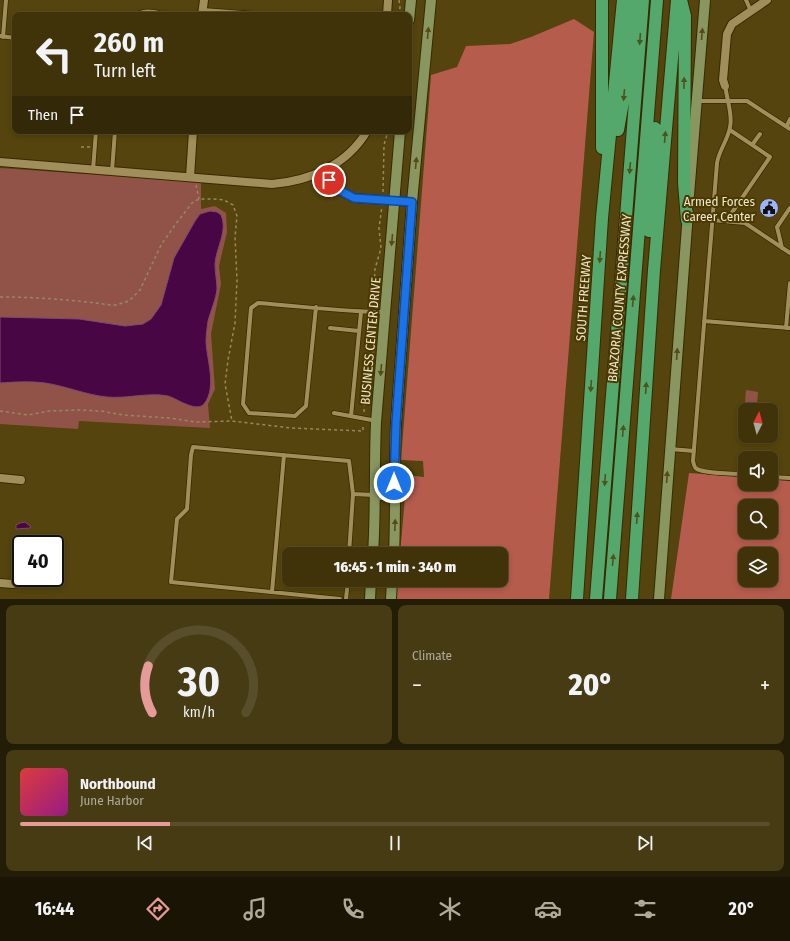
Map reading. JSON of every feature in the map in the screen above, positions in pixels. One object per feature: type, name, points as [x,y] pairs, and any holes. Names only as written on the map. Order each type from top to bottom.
[{"type":"highway","points":[[602,0],[602,218]]},
{"type":"highway","name":"SOUTH FREEWAY","points":[[577,599],[602,218],[623,0]]},
{"type":"highway","points":[[602,218],[623,102],[632,0]]},
{"type":"highway","name":"BRAZORIA COUNTY EXPRESSWAY","points":[[596,599],[643,0]]},
{"type":"highway","name":"BRAZORIA COUNTY EXPRESSWAY","points":[[610,599],[657,0]]},
{"type":"highway","points":[[650,316],[645,296],[663,0]]},
{"type":"highway","points":[[632,599],[650,316],[677,0]]},
{"type":"highway","points":[[681,0],[685,16],[684,183],[687,220]]},
{"type":"street","points":[[203,12],[204,0]]},
{"type":"street","points":[[387,12],[388,0]]},
{"type":"street","points":[[410,12],[411,0]]},
{"type":"street","points":[[394,547],[396,423],[412,202],[430,0]]},
{"type":"street","points":[[659,599],[669,449],[705,0]]},
{"type":"street","points":[[725,86],[723,80],[727,34],[732,24],[767,0]]},
{"type":"street","points":[[190,177],[193,134]]},
{"type":"street","points":[[0,162],[272,184],[298,181],[336,165],[357,146],[365,134]]},
{"type":"street","name":"BUSINESS CENTER DRIVE","points":[[373,547],[377,421],[400,134]]},
{"type":"street","points":[[321,172],[337,189],[354,198],[412,202]]},
{"type":"street","points":[[0,478],[21,480]]},
{"type":"street","points":[[374,495],[394,495]]},
{"type":"street","points":[[0,583],[12,584]]},
{"type":"street","points":[[370,599],[371,587]]},
{"type":"street","points":[[391,599],[392,587]]},
{"type":"lane","points":[[6,0],[1,36],[12,38]]},
{"type":"lane","points":[[746,0],[750,12]]},
{"type":"lane","points":[[725,86],[731,116],[730,130],[719,154],[717,163],[694,466],[697,469],[704,471],[738,473]]},
{"type":"lane","points":[[697,100],[747,101],[788,128],[790,119]]},
{"type":"lane","points":[[730,130],[770,157],[731,214],[730,222]]},
{"type":"lane","points":[[93,170],[96,134]]},
{"type":"lane","points":[[112,171],[115,134]]},
{"type":"lane","points":[[752,145],[760,134]]},
{"type":"lane","points":[[782,248],[777,227],[790,208]]},
{"type":"lane","points":[[712,220],[745,223],[790,254]]},
{"type":"lane","points":[[704,322],[788,328],[790,283]]},
{"type":"lane","points":[[316,307],[306,406],[294,416],[249,413],[243,404],[251,308],[258,303],[316,307],[361,312],[386,312]]},
{"type":"lane","points":[[350,416],[361,312]]},
{"type":"lane","points":[[330,328],[359,331]]},
{"type":"lane","points":[[334,413],[377,421]]},
{"type":"lane","points":[[340,599],[171,582],[177,519],[187,509],[191,454],[194,447],[349,461],[353,494],[349,547]]},
{"type":"lane","points":[[669,449],[694,451]]},
{"type":"lane","points":[[272,592],[284,455]]},
{"type":"lane","points":[[778,477],[790,478]]},
{"type":"lane","points":[[353,494],[374,495]]},
{"type":"lane","points":[[346,599],[347,587]]},
{"type":"path","points":[[399,0],[399,12]]},
{"type":"path","points":[[374,333],[373,312],[376,269],[381,248],[379,228],[383,200],[384,145],[387,134]]},
{"type":"path","points":[[82,147],[95,148]]},
{"type":"path","points":[[0,297],[39,297],[78,300],[111,305],[123,304],[129,301],[140,290],[161,245],[192,203],[199,199],[214,199],[229,202],[233,205],[237,216],[235,323],[225,384],[232,421]]},
{"type":"path","points":[[0,411],[28,415],[49,411],[79,410],[196,422],[232,421],[291,428],[363,431],[367,378],[374,345]]},
{"type":"shaded area","points":[[574,19],[594,32],[549,599],[396,599],[397,587],[508,587],[508,547],[401,547],[407,475],[424,477],[423,461],[401,460],[431,75],[457,67],[466,46],[510,44]]},
{"type":"shaded area","points":[[0,168],[201,182],[201,209],[215,206],[226,213],[227,232],[219,266],[221,284],[211,334],[215,389],[208,404],[210,428],[79,421],[78,429],[0,424]]},
{"type":"shaded area","points":[[210,211],[217,212],[221,215],[223,227],[215,264],[217,286],[215,301],[208,321],[206,342],[211,382],[208,397],[204,404],[196,407],[191,406],[168,396],[161,395],[107,397],[39,382],[0,383],[0,317],[79,319],[125,326],[143,324],[151,319],[161,305],[174,258],[195,221],[200,214]]},
{"type":"shaded area","points":[[746,390],[758,392],[757,403],[745,402]]},
{"type":"shaded area","points":[[689,473],[738,476],[738,491],[778,491],[778,480],[790,481],[790,599],[671,599]]},
{"type":"shaded area","points":[[25,522],[31,527],[30,528],[16,529],[16,525]]},
{"type":"place","name":"Armed Forces Career Center","points":[[769,208]]},
{"type":"route","points":[[329,180],[337,189],[354,198],[412,202],[396,423],[394,483]]}]
